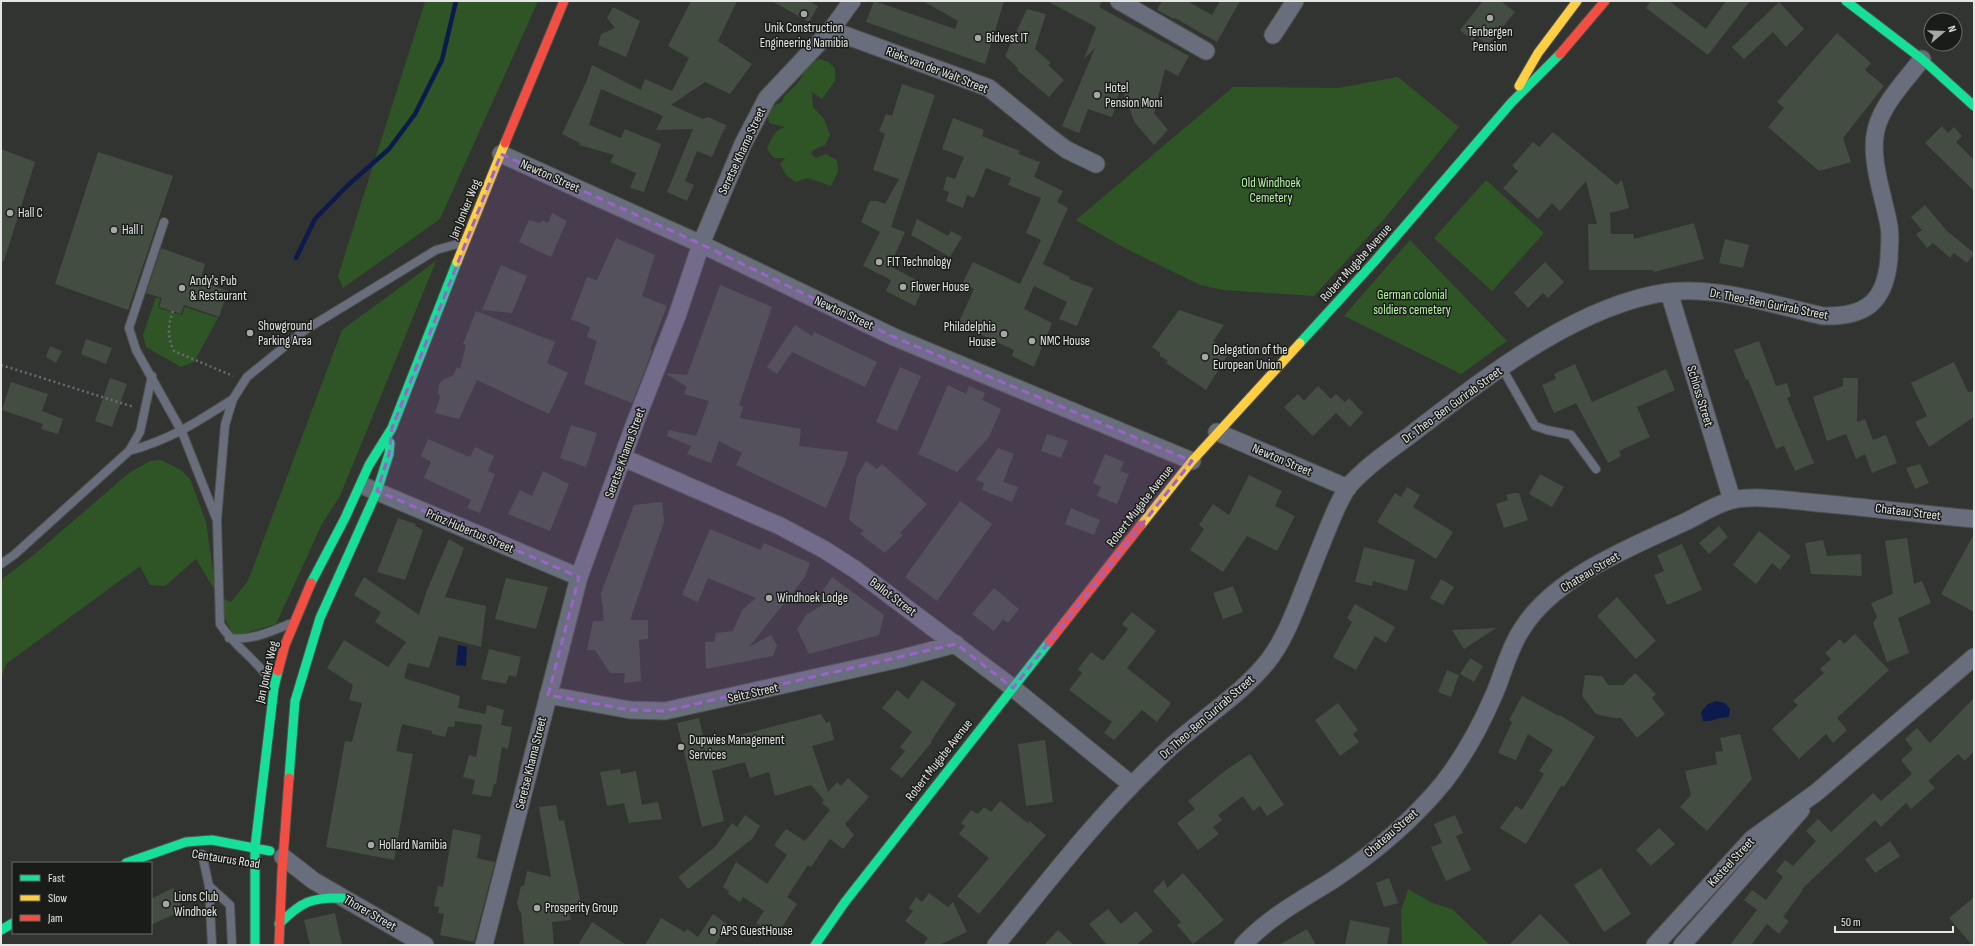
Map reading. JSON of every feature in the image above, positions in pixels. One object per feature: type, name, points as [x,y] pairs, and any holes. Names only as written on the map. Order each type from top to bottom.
[{"type":"main road","name":"Jan Jonker Weg","points":[[256,945],[255,847],[274,688],[294,622],[317,569],[381,444],[392,428],[501,154],[564,1]]},
{"type":"main road","name":"Robert Mugabe Avenue","points":[[1511,103],[1525,74],[1553,32],[1577,1]]},
{"type":"main road","name":"Robert Mugabe Avenue","points":[[815,945],[845,902],[1192,461],[1379,257],[1511,103],[1534,83],[1554,62],[1606,1]]},
{"type":"main road","points":[[1846,1],[1922,60],[1974,106]]},
{"type":"main road","name":"Jan Jonker Weg","points":[[279,945],[280,866],[295,701],[320,618],[377,491],[389,454],[392,428]]},
{"type":"main road","name":"Centaurus Road","points":[[129,862],[186,842],[212,840],[255,847],[280,866]]},
{"type":"main road","name":"Centaurus Road","points":[[163,850],[182,853]]},
{"type":"main road","points":[[280,924],[298,904],[307,900],[317,897],[343,898]]},
{"type":"main road","points":[[1,930],[12,924]]},
{"type":"street","name":"Seretse Khama Street","points":[[484,945],[579,577],[677,316],[701,244],[742,144],[767,98],[830,30],[852,1]]},
{"type":"street","points":[[1119,1],[1206,51]]},
{"type":"street","points":[[1273,35],[1295,1]]},
{"type":"street","name":"Rieks van der Walt Street","points":[[830,30],[989,88],[1067,150],[1096,164]]},
{"type":"street","name":"Dr. Theo-Ben Gurirab Street","points":[[996,945],[1072,851],[1132,784],[1180,739],[1225,704],[1254,677],[1272,657],[1287,630],[1333,517],[1348,488],[1374,463],[1455,400],[1557,332],[1594,314],[1648,296],[1669,292],[1699,291],[1732,296],[1823,316],[1847,316],[1867,308],[1885,284],[1890,243],[1889,228],[1874,145],[1876,129],[1891,100],[1922,60]]},
{"type":"street","name":"Newton Street","points":[[501,154],[701,244],[894,337],[1192,461]]},
{"type":"street","name":"Schloss Street","points":[[1669,292],[1732,500]]},
{"type":"street","name":"Newton Street","points":[[1217,432],[1348,488]]},
{"type":"street","name":"Ballot Street","points":[[624,458],[780,526],[805,539],[856,570],[1013,688],[1132,784]]},
{"type":"street","name":"Prinz Hubertus Street","points":[[360,485],[579,577]]},
{"type":"street","name":"Chateau Street","points":[[1243,945],[1258,929],[1273,917],[1322,887],[1369,854],[1406,822],[1444,781],[1475,734],[1493,697],[1513,645],[1522,628],[1550,597],[1571,581],[1628,549],[1732,500],[1753,498],[1792,501],[1974,519]]},
{"type":"street","name":"Seitz Street","points":[[548,696],[630,710],[665,711],[892,661],[956,644]]},
{"type":"street","name":"Kasteel Street","points":[[1655,945],[1752,839],[1817,792],[1974,657]]},
{"type":"street","name":"Kasteel Street","points":[[1682,945],[1788,827],[1817,792]]},
{"type":"street","name":"Centaurus Road","points":[[280,866],[314,881]]},
{"type":"street","name":"Thorer Street","points":[[314,881],[425,945]]},
{"type":"lane","points":[[164,222],[129,328],[136,350],[152,376],[182,432],[217,520]]},
{"type":"lane","points":[[274,688],[263,669],[229,638],[220,624],[217,520],[225,425],[233,398],[245,381],[305,330],[436,250],[466,241]]},
{"type":"lane","points":[[1502,368],[1535,426],[1570,435],[1596,469]]},
{"type":"lane","points":[[1,564],[14,555],[129,452],[140,432],[152,376]]},
{"type":"lane","points":[[129,452],[153,445],[182,432],[233,398]]},
{"type":"lane","points":[[229,638],[249,637],[294,622]]},
{"type":"lane","points":[[202,854],[209,886],[212,945]]},
{"type":"lane","points":[[209,886],[230,905],[232,945]]},
{"type":"path","points":[[173,311],[169,321],[169,333],[174,351],[196,362],[245,381]]},
{"type":"path","points":[[1,365],[120,403]]},
{"type":"highlighted area","points":[[501,154],[701,244],[894,337],[1192,461],[1013,688],[956,644],[665,711],[630,710],[548,695],[579,577],[377,491],[389,454],[392,428]]},
{"type":"green space","points":[[422,1],[538,1],[440,219],[343,288],[338,276],[425,2]]},
{"type":"green space","points":[[820,59],[829,62],[835,69],[835,81],[822,99],[812,92],[813,107],[824,119],[830,135],[825,145],[813,150],[811,154],[816,158],[826,154],[837,160],[838,172],[831,186],[808,178],[796,182],[786,175],[780,164],[785,158],[774,158],[767,149],[773,135],[785,127],[769,123],[767,115],[775,105],[782,102],[784,96],[796,85],[810,64]]},
{"type":"green space","name":"Old Windhoek Cemetery","points":[[1398,77],[1459,127],[1385,218],[1314,296],[1224,290],[1200,285],[1121,246],[1076,220],[1233,87],[1338,88]]},
{"type":"green space","points":[[1486,180],[1544,233],[1492,291],[1434,238]]},
{"type":"green space","name":"German colonial soldiers cemetery","points":[[1410,240],[1507,341],[1461,374],[1344,316]]},
{"type":"green space","points":[[436,261],[340,496],[322,524],[276,624],[246,633],[233,634],[224,617],[224,599],[231,602],[248,581],[342,330]]},
{"type":"green space","points":[[156,297],[160,299],[158,308],[182,315],[185,307],[218,318],[194,362],[181,367],[146,347],[143,335]]},
{"type":"green space","points":[[161,460],[181,470],[190,479],[206,522],[216,592],[196,559],[165,586],[150,585],[140,566],[6,664],[1,680],[1,580],[35,554],[129,473],[150,461]]},
{"type":"green space","points":[[1408,889],[1432,903],[1452,909],[1490,945],[1402,945],[1401,911]]},
{"type":"water","points":[[458,645],[467,647],[466,666],[456,665]]},
{"type":"water","points":[[1716,701],[1725,703],[1730,709],[1729,717],[1703,721],[1701,712],[1708,704]]},
{"type":"building","points":[[691,1],[737,1],[718,41],[752,64],[730,94],[705,82],[671,105],[703,119],[708,117],[726,125],[725,128],[727,129],[724,129],[712,157],[697,151],[685,181],[694,185],[687,201],[667,192],[693,129],[656,130],[663,116],[601,89],[589,125],[621,138],[625,129],[661,144],[644,192],[630,188],[636,173],[610,162],[614,155],[579,145],[580,143],[562,134],[587,80],[592,65],[641,90],[645,79],[672,91],[689,58],[668,46]]},
{"type":"building","name":"Unik Construction Engineering Namibia","points":[[772,1],[809,1],[818,6],[809,22]]},
{"type":"building","points":[[874,1],[955,29],[958,21],[923,1],[1004,1],[985,64],[866,22]]},
{"type":"building","points":[[1047,1],[1102,1],[1099,7],[1189,56],[1178,76],[1165,69],[1154,113],[1168,130],[1154,145],[1135,123],[1121,87],[1112,117],[1088,109],[1079,133],[1062,126],[1095,48],[1084,59],[1096,27]]},
{"type":"building","points":[[1162,1],[1187,1],[1212,15],[1220,1],[1240,1],[1217,42],[1175,18],[1174,19],[1157,10]]},
{"type":"building","points":[[1483,1],[1501,1],[1515,12],[1488,45],[1476,36],[1473,41],[1460,30]]},
{"type":"building","points":[[1651,1],[1669,1],[1706,29],[1726,1],[1750,1],[1708,55],[1646,8]]},
{"type":"building","points":[[1779,2],[1804,29],[1786,47],[1773,32],[1744,59],[1732,47]]},
{"type":"building","points":[[613,7],[640,21],[626,57],[598,45],[601,34],[615,28],[607,18]]},
{"type":"building","points":[[1027,9],[1046,14],[1035,49],[1051,63],[1048,65],[1064,80],[1049,97],[1017,70],[1018,68],[1005,56]]},
{"type":"building","points":[[1837,33],[1871,63],[1865,70],[1884,86],[1843,138],[1851,162],[1819,171],[1768,127],[1784,108],[1777,102]]},
{"type":"building","points":[[902,84],[935,95],[891,227],[905,232],[890,266],[924,284],[915,306],[886,291],[891,280],[863,266],[880,232],[861,222],[870,201],[877,201],[885,204],[899,179],[873,170],[885,134],[879,131],[886,114],[892,116]]},
{"type":"building","points":[[953,118],[984,130],[982,136],[1020,151],[1018,154],[1040,162],[1034,177],[1063,191],[1057,202],[1068,208],[1043,264],[1070,277],[1069,279],[1093,288],[1077,326],[1059,319],[1067,302],[1034,286],[1024,309],[1052,323],[1034,367],[1012,356],[1014,350],[958,324],[974,289],[963,282],[973,262],[1020,284],[1041,240],[1026,233],[1041,198],[1008,185],[1011,178],[986,168],[974,198],[967,195],[963,208],[946,201],[949,192],[943,190],[947,176],[955,179],[964,157],[942,149]]},
{"type":"building","points":[[1942,126],[1948,133],[1954,127],[1962,136],[1956,142],[1974,160],[1974,191],[1925,143]]},
{"type":"building","points":[[1553,132],[1617,185],[1622,180],[1629,208],[1610,213],[1611,234],[1633,234],[1634,239],[1694,223],[1704,259],[1654,272],[1653,270],[1589,270],[1588,224],[1597,224],[1586,181],[1560,211],[1552,203],[1538,219],[1503,188],[1518,171],[1512,166],[1533,142],[1539,147]]},
{"type":"building","name":"Hall C","points":[[1,149],[35,162],[4,261],[1,261]]},
{"type":"building","name":"Hall I","points":[[98,152],[173,176],[128,310],[55,284]]},
{"type":"building","points":[[1925,205],[1947,231],[1974,253],[1967,263],[1954,253],[1950,258],[1933,243],[1927,248],[1916,234],[1922,230],[1911,217]]},
{"type":"building","points":[[552,213],[567,221],[551,257],[519,242],[529,220],[540,223],[542,220],[548,223]]},
{"type":"building","points":[[917,219],[948,236],[951,231],[962,237],[950,257],[911,235]]},
{"type":"building","points":[[616,238],[655,255],[642,296],[667,306],[632,403],[584,384],[597,341],[587,337],[590,327],[571,319],[587,277],[597,280]]},
{"type":"building","points":[[1725,239],[1749,245],[1743,268],[1719,263]]},
{"type":"building","points":[[161,248],[205,264],[200,281],[228,291],[219,317],[184,305],[181,314],[159,307],[162,298],[146,293]]},
{"type":"building","points":[[1545,262],[1564,282],[1548,298],[1543,293],[1528,308],[1514,293]]},
{"type":"building","points":[[501,265],[527,276],[512,313],[482,310]]},
{"type":"building","points":[[720,285],[772,307],[739,405],[743,407],[740,418],[801,429],[799,446],[848,452],[846,461],[826,508],[736,465],[742,453],[719,441],[711,463],[687,454],[691,446],[667,436],[669,430],[696,436],[709,401],[684,394],[687,387],[665,373],[687,375]]},
{"type":"building","points":[[1179,310],[1224,325],[1213,341],[1229,353],[1206,390],[1166,363],[1168,361],[1160,356],[1160,353],[1152,347]]},
{"type":"building","points":[[476,311],[555,342],[547,363],[568,373],[549,414],[477,380],[459,419],[435,413],[440,397],[438,393],[439,384],[444,379],[453,376],[457,367],[460,369],[466,345],[463,344]]},
{"type":"building","points":[[795,325],[812,336],[814,332],[877,362],[865,387],[792,352],[777,374],[767,367]]},
{"type":"building","points":[[86,339],[112,348],[106,364],[81,354]]},
{"type":"building","points":[[1759,341],[1776,386],[1787,383],[1791,396],[1787,398],[1814,463],[1795,471],[1784,446],[1776,449],[1748,379],[1746,380],[1734,350]]},
{"type":"building","points":[[50,346],[62,351],[56,363],[46,357]]},
{"type":"building","points":[[1954,362],[1968,392],[1974,391],[1974,417],[1929,447],[1915,422],[1927,416],[1911,383]]},
{"type":"building","points":[[1575,364],[1592,402],[1666,369],[1675,390],[1637,407],[1650,437],[1619,451],[1621,456],[1608,463],[1576,403],[1554,413],[1542,385],[1556,379],[1554,374]]},
{"type":"building","points":[[900,367],[921,376],[897,431],[876,422]]},
{"type":"building","points":[[110,378],[127,384],[112,427],[95,421]]},
{"type":"building","points":[[1843,378],[1858,378],[1857,422],[1865,419],[1873,440],[1886,435],[1897,463],[1872,473],[1865,454],[1856,459],[1846,434],[1827,441],[1813,397],[1843,386]]},
{"type":"building","points":[[11,382],[48,394],[42,411],[63,419],[58,434],[41,429],[43,424],[2,410]]},
{"type":"building","points":[[948,385],[966,394],[969,386],[985,393],[982,400],[1001,409],[989,437],[957,472],[918,454]]},
{"type":"building","points":[[1318,386],[1331,399],[1336,394],[1345,402],[1349,398],[1363,413],[1350,427],[1336,413],[1313,436],[1284,407],[1298,394],[1304,401]]},
{"type":"building","points":[[571,425],[597,433],[586,467],[560,458]]},
{"type":"building","points":[[1047,434],[1068,441],[1061,458],[1041,451]]},
{"type":"building","points":[[428,439],[470,457],[475,447],[494,456],[488,471],[495,474],[480,513],[467,508],[471,500],[424,478],[431,462],[421,456]]},
{"type":"building","points":[[998,448],[1014,454],[1003,482],[1018,487],[1012,502],[982,490],[984,483],[976,480]]},
{"type":"building","points":[[1105,454],[1124,462],[1120,471],[1129,474],[1117,504],[1097,496],[1101,487],[1093,483]]},
{"type":"building","points":[[866,461],[877,469],[882,464],[927,504],[900,533],[903,535],[885,553],[860,534],[864,531],[849,520],[857,476]]},
{"type":"building","points":[[1920,464],[1929,483],[1915,489],[1906,468]]},
{"type":"building","points":[[543,471],[569,484],[550,531],[508,514],[520,490],[532,496]]},
{"type":"building","points":[[1540,474],[1564,487],[1552,507],[1529,494]]},
{"type":"building","points":[[1249,475],[1282,491],[1275,506],[1295,516],[1277,551],[1247,536],[1223,572],[1190,550],[1204,529],[1199,525],[1213,504],[1229,515]]},
{"type":"building","points":[[1407,487],[1420,495],[1413,507],[1453,532],[1436,559],[1377,522],[1395,493],[1401,497]]},
{"type":"building","points":[[1519,493],[1528,520],[1504,528],[1496,504],[1508,500],[1506,495]]},
{"type":"building","points":[[960,501],[992,524],[937,601],[905,577]]},
{"type":"building","points":[[662,502],[664,522],[630,620],[648,620],[648,639],[639,640],[641,681],[624,683],[625,673],[610,673],[595,650],[587,650],[593,621],[604,621],[601,593],[634,505]]},
{"type":"building","points":[[1071,508],[1100,520],[1094,535],[1065,524]]},
{"type":"building","points":[[398,518],[416,524],[415,526],[423,530],[405,580],[377,572]]},
{"type":"building","points":[[1719,526],[1728,537],[1709,554],[1699,543]]},
{"type":"building","name":"Windhoek Lodge","points":[[710,529],[761,550],[764,543],[810,563],[805,577],[749,647],[771,635],[777,645],[773,656],[706,669],[705,642],[714,642],[716,633],[733,631],[742,610],[756,598],[708,578],[698,602],[682,595]]},
{"type":"building","points":[[1759,531],[1791,556],[1780,570],[1772,563],[1756,584],[1733,565]]},
{"type":"building","points":[[1974,534],[1974,612],[1941,594]]},
{"type":"building","points":[[1907,538],[1914,584],[1922,581],[1931,603],[1898,618],[1909,653],[1887,662],[1873,623],[1877,617],[1871,603],[1893,594],[1885,541]]},
{"type":"building","points":[[449,539],[464,548],[445,597],[486,606],[481,647],[439,636],[429,668],[408,663],[404,678],[460,696],[458,708],[485,714],[487,705],[504,710],[501,725],[512,727],[508,749],[502,747],[496,784],[494,784],[491,797],[472,794],[475,780],[463,777],[469,755],[476,757],[482,725],[455,721],[454,727],[448,727],[445,737],[432,734],[432,731],[402,724],[396,751],[413,754],[394,860],[326,847],[345,741],[352,742],[362,703],[349,700],[353,685],[327,668],[344,640],[388,667],[406,642],[375,622],[381,612],[354,595],[364,577],[419,615],[427,590]]},
{"type":"building","points":[[1823,540],[1827,556],[1861,554],[1862,576],[1811,574],[1805,543]]},
{"type":"building","points":[[1682,544],[1702,590],[1667,605],[1654,575],[1664,571],[1657,555]]},
{"type":"building","points":[[1364,547],[1415,560],[1407,591],[1373,581],[1372,586],[1355,582]]},
{"type":"building","points":[[832,577],[884,615],[879,635],[809,654],[797,629],[807,614],[823,605],[816,601]]},
{"type":"building","points":[[506,578],[548,587],[536,629],[495,619]]},
{"type":"building","points":[[1441,579],[1454,587],[1443,605],[1430,598]]},
{"type":"building","points":[[1233,586],[1243,612],[1223,619],[1213,593]]},
{"type":"building","points":[[994,588],[1019,609],[1008,623],[1003,619],[994,631],[972,614]]},
{"type":"building","points":[[1617,597],[1656,641],[1636,659],[1597,616]]},
{"type":"building","points":[[1355,604],[1395,627],[1386,643],[1375,636],[1356,670],[1333,657],[1352,622],[1347,618]]},
{"type":"building","points":[[1132,612],[1156,631],[1127,668],[1171,703],[1157,722],[1142,710],[1114,740],[1104,733],[1112,722],[1069,690],[1082,673],[1078,669],[1091,652],[1103,661],[1128,629],[1122,624]]},
{"type":"building","points":[[1496,628],[1464,649],[1452,630]]},
{"type":"building","points":[[1855,634],[1889,670],[1837,718],[1847,730],[1833,743],[1826,734],[1799,759],[1772,729],[1798,705],[1793,701],[1824,673],[1820,669],[1831,659],[1825,653],[1840,639],[1844,644]]},
{"type":"building","points":[[489,649],[521,657],[516,677],[509,675],[506,684],[481,679]]},
{"type":"building","points":[[1470,658],[1483,666],[1474,682],[1460,674]]},
{"type":"building","points":[[1447,670],[1459,675],[1451,697],[1438,692]]},
{"type":"building","points":[[1635,673],[1656,694],[1652,698],[1665,714],[1637,738],[1621,718],[1596,714],[1582,696],[1585,675],[1602,676],[1608,685],[1623,685]]},
{"type":"building","points":[[922,680],[956,704],[931,741],[932,742],[902,778],[890,769],[905,751],[900,747],[912,732],[882,708],[897,690],[908,699]]},
{"type":"building","points":[[1522,696],[1559,716],[1560,715],[1595,737],[1564,787],[1561,786],[1526,844],[1500,828],[1516,806],[1522,810],[1544,774],[1539,771],[1553,750],[1528,734],[1516,760],[1498,753],[1512,722],[1509,720]]},
{"type":"building","points":[[1974,698],[1974,751],[1965,761],[1958,754],[1928,781],[1935,788],[1911,809],[1906,803],[1881,827],[1875,820],[1802,889],[1803,890],[1783,917],[1789,921],[1779,934],[1767,924],[1751,945],[1730,945],[1757,910],[1744,900],[1752,890],[1766,900],[1783,877],[1776,871],[1785,860],[1793,866],[1816,841],[1806,831],[1818,819],[1831,832],[1873,793],[1881,801],[1912,774],[1901,760],[1913,749],[1905,739],[1917,728],[1930,743]]},
{"type":"building","points":[[1338,703],[1358,730],[1353,734],[1359,742],[1340,756],[1315,720]]},
{"type":"building","points":[[821,714],[826,723],[830,721],[834,740],[812,746],[828,792],[837,782],[841,786],[848,778],[869,797],[845,824],[854,835],[843,849],[830,839],[811,867],[808,865],[787,897],[797,904],[776,936],[756,923],[764,911],[743,897],[740,902],[728,894],[729,891],[723,887],[736,862],[767,884],[787,855],[774,845],[786,829],[805,841],[830,810],[822,803],[824,800],[811,785],[775,796],[769,772],[750,778],[745,762],[712,771],[724,821],[702,827],[677,723],[699,718],[705,744]]},
{"type":"building","points":[[1740,734],[1752,779],[1707,831],[1680,807],[1691,795],[1685,771],[1717,764],[1715,752],[1723,751],[1720,738]]},
{"type":"building","points":[[1045,740],[1053,802],[1026,806],[1018,744]]},
{"type":"building","points":[[1250,754],[1284,805],[1267,816],[1260,806],[1253,811],[1243,796],[1218,815],[1222,820],[1213,827],[1219,834],[1198,850],[1177,823],[1195,809],[1188,801],[1226,770]]},
{"type":"building","points":[[620,769],[621,774],[636,771],[642,805],[658,802],[662,819],[629,823],[624,803],[607,806],[600,772]]},
{"type":"building","points":[[1000,801],[1029,824],[1028,820],[1046,835],[979,914],[957,896],[989,858],[959,834],[965,826],[961,823],[971,810],[978,814],[984,807],[991,812]]},
{"type":"building","points":[[556,805],[559,821],[564,820],[581,904],[567,907],[571,920],[552,922],[554,945],[524,945],[521,912],[517,903],[521,886],[524,886],[527,871],[551,877],[539,807]]},
{"type":"building","points":[[745,815],[760,826],[752,839],[688,889],[678,877],[716,846],[732,823],[737,827]]},
{"type":"building","points":[[1455,815],[1463,833],[1456,836],[1471,870],[1446,881],[1431,847],[1442,843],[1434,824]]},
{"type":"building","points":[[1659,828],[1675,844],[1651,866],[1636,850]]},
{"type":"building","points":[[453,829],[481,835],[477,858],[495,862],[474,942],[440,935],[444,914],[438,913],[439,907],[434,906],[438,886],[443,887]]},
{"type":"building","points":[[1890,841],[1900,856],[1875,873],[1865,859]]},
{"type":"building","points":[[1601,868],[1631,914],[1604,932],[1574,885]]},
{"type":"building","points":[[1183,873],[1224,920],[1193,944],[1177,925],[1181,922],[1153,891],[1164,880],[1167,888]]},
{"type":"building","points":[[1389,878],[1398,903],[1384,907],[1376,883]]},
{"type":"building","name":"Lions Club Windhoek","points":[[173,888],[183,910],[152,925],[152,898]]},
{"type":"building","points":[[929,893],[948,907],[953,902],[967,932],[939,945],[923,945],[928,938],[905,921],[913,911],[909,908],[916,897],[922,902]]},
{"type":"building","points":[[1974,897],[1974,945],[1972,945],[1949,918]]},
{"type":"building","points":[[1108,909],[1121,924],[1136,911],[1153,931],[1136,945],[1107,945],[1089,924]]},
{"type":"building","points":[[335,913],[342,945],[310,945],[304,920]]},
{"type":"building","points":[[713,914],[728,925],[715,945],[645,945],[661,918],[685,932],[687,929],[698,937]]},
{"type":"building","points":[[1540,914],[1571,945],[1509,945]]},
{"type":"building","points":[[1350,920],[1390,928],[1387,945],[1345,945]]},
{"type":"building","points":[[592,922],[626,945],[578,945]]},
{"type":"building","points":[[1307,929],[1316,945],[1279,945]]},
{"type":"building","points":[[1058,930],[1074,945],[1044,945]]},
{"type":"waterway","points":[[296,258],[315,219],[347,186],[389,149],[415,114],[442,60],[456,1]]},
{"type":"traffic: fast","points":[[1846,1],[1922,59],[1974,106]]},
{"type":"traffic: fast","points":[[1300,343],[1374,262],[1511,103],[1560,54]]},
{"type":"traffic: fast","points":[[311,583],[345,518],[369,465],[392,428],[457,262]]},
{"type":"traffic: fast","points":[[289,778],[295,701],[320,618],[377,491],[389,454],[390,443]]},
{"type":"traffic: fast","points":[[815,945],[845,902],[1049,642]]},
{"type":"traffic: fast","points":[[255,945],[255,847],[274,688],[278,671]]},
{"type":"traffic: fast","points":[[129,862],[186,842],[212,840],[270,851]]},
{"type":"traffic: fast","points":[[279,924],[307,902],[314,900],[343,898]]},
{"type":"traffic: fast","points":[[1,930],[12,924]]},
{"type":"traffic: slow","points":[[1519,86],[1538,53],[1577,1]]},
{"type":"traffic: slow","points":[[457,262],[505,143]]},
{"type":"traffic: slow","points":[[1141,525],[1192,461],[1300,343]]},
{"type":"traffic: jam","points":[[505,143],[564,1]]},
{"type":"traffic: jam","points":[[1560,54],[1605,1]]},
{"type":"traffic: jam","points":[[1049,642],[1141,525]]},
{"type":"traffic: jam","points":[[278,671],[285,645],[311,583]]},
{"type":"traffic: jam","points":[[279,945],[282,872],[289,778]]},
{"type":"place","name":"Unik Construction Engineering Namibia","points":[[804,14]]},
{"type":"place","name":"Tenbergen Pension","points":[[1490,18]]},
{"type":"place","name":"Bidvest IT","points":[[978,38]]},
{"type":"place","name":"Hotel Pension Moni","points":[[1097,95]]},
{"type":"place","name":"Hall C","points":[[10,213]]},
{"type":"place","name":"Hall I","points":[[114,230]]},
{"type":"place","name":"FIT Technology","points":[[879,262]]},
{"type":"place","name":"Flower House","points":[[903,287]]},
{"type":"place","name":"Andy's Pub & Restaurant","points":[[182,288]]},
{"type":"place","name":"Showground Parking Area","points":[[250,333]]},
{"type":"place","name":"Philadelphia House","points":[[1004,334]]},
{"type":"place","name":"NMC House","points":[[1032,341]]},
{"type":"place","name":"Delegation of the European Union","points":[[1205,357]]},
{"type":"place","name":"Windhoek Lodge","points":[[769,598]]},
{"type":"place","name":"Dupwies Management Services","points":[[681,747]]},
{"type":"place","name":"Hollard Namibia","points":[[371,845]]},
{"type":"place","name":"Lions Club Windhoek","points":[[166,904]]},
{"type":"place","name":"Prosperity Group","points":[[537,908]]},
{"type":"place","name":"APS GuestHouse","points":[[713,931]]}]
